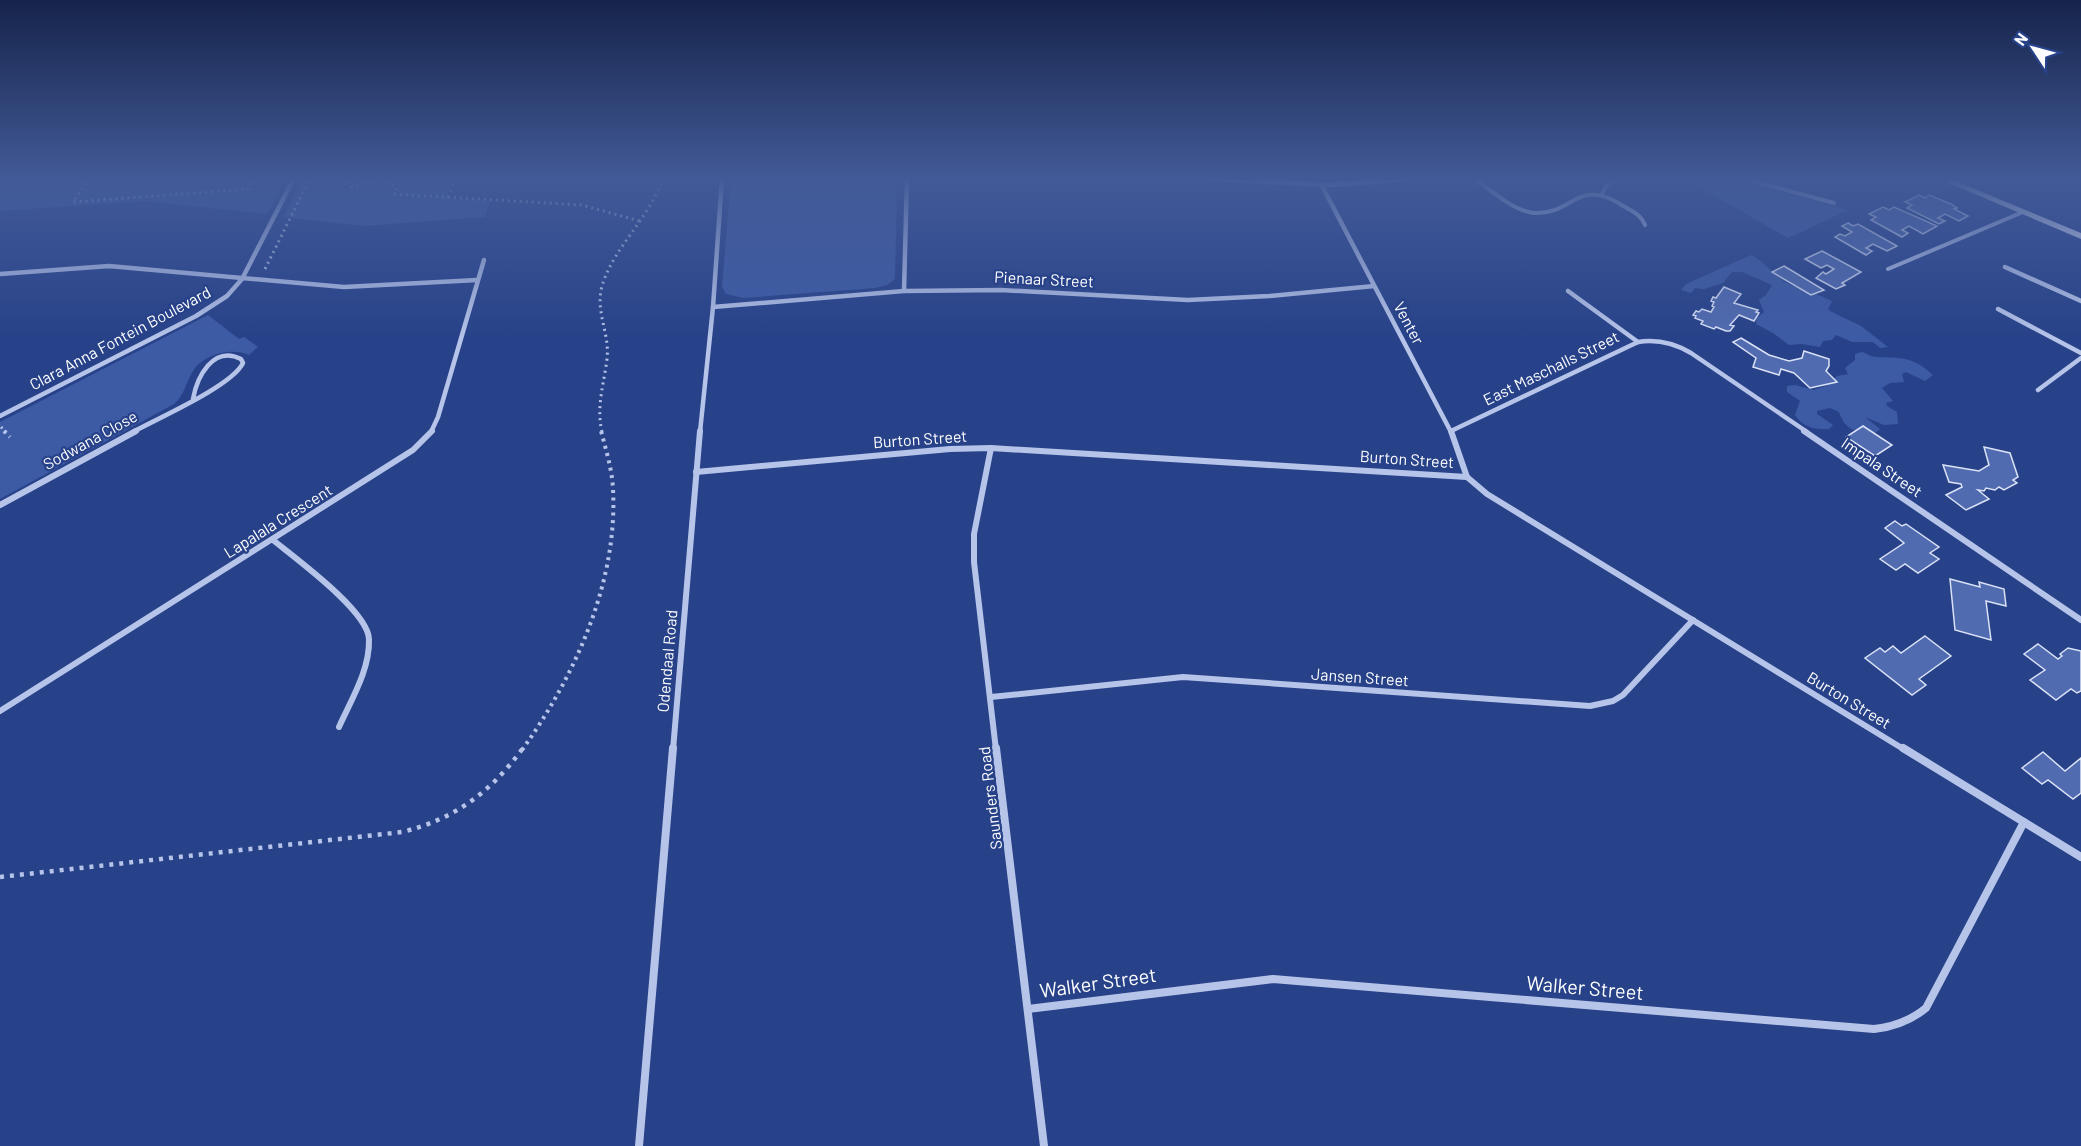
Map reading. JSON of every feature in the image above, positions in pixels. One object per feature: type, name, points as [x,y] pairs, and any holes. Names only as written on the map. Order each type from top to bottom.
[{"type":"street","name":"Clara Anna Fontein Boulevard","points":[[0,416],[210,309],[227,296],[242,279],[266,231]]},
{"type":"street","name":"Odendaal Road","points":[[639,1146],[718,231]]},
{"type":"street","points":[[904,291],[906,231]]},
{"type":"street","name":"Venter","points":[[1346,231],[1451,431],[1467,477]]},
{"type":"street","name":"Lapalala Crescent","points":[[0,711],[399,461],[413,450],[431,432],[438,417],[484,261]]},
{"type":"street","points":[[0,274],[129,266],[317,286],[371,287],[477,280]]},
{"type":"street","points":[[2005,267],[2081,301]]},
{"type":"street","name":"Pienaar Street","points":[[713,307],[904,291],[1001,290],[1188,300],[1269,296],[1374,286]]},
{"type":"street","points":[[1568,291],[1638,342]]},
{"type":"street","points":[[1998,309],[2081,352]]},
{"type":"street","name":"East Maschalls Street","points":[[1451,431],[1638,342],[1664,342]]},
{"type":"street","name":"Impala Street","points":[[1664,342],[1691,353],[2081,620]]},
{"type":"street","name":"Sodwana Close","points":[[0,505],[193,399],[237,373],[243,363],[241,359],[227,356],[209,363],[201,371],[193,399]]},
{"type":"street","points":[[2038,390],[2081,358]]},
{"type":"street","name":"Burton Street","points":[[696,472],[950,449],[991,448],[1467,477],[1487,494],[2081,857]]},
{"type":"street","name":"Saunders Road","points":[[991,448],[974,534],[974,562],[1044,1146]]},
{"type":"street","points":[[273,540],[346,603],[366,624],[369,643],[365,660],[339,727]]},
{"type":"street","name":"Jansen Street","points":[[991,697],[1183,677],[1590,706],[1613,701],[1623,695],[1693,620]]},
{"type":"street","name":"Walker Street","points":[[1028,1009],[1230,982],[1281,980],[1874,1029],[1895,1026],[1916,1017],[1929,1002],[2024,822]]},
{"type":"lane","points":[[1888,269],[1977,231]]},
{"type":"path","points":[[260,280],[284,231]]},
{"type":"path","points":[[0,877],[402,832],[448,817],[483,792],[506,770],[522,753],[566,678],[582,643],[604,574],[613,502],[610,464],[599,420],[599,400],[608,357],[599,301],[601,289],[612,266],[636,231]]},
{"type":"path","points":[[0,427],[10,436]]},
{"type":"shaded area","points":[[727,231],[896,231],[895,279],[887,285],[875,288],[743,298],[726,294],[722,287]]},
{"type":"shaded area","points":[[1777,231],[1802,231],[1788,238]]},
{"type":"shaded area","points":[[1751,255],[1785,282],[1830,300],[1832,302],[1828,309],[1830,311],[1861,326],[1888,347],[1880,348],[1873,342],[1852,342],[1836,335],[1832,340],[1823,341],[1820,347],[1802,344],[1789,345],[1756,324],[1757,318],[1764,312],[1759,300],[1766,295],[1772,285],[1742,272],[1732,272],[1723,283],[1704,289],[1695,288],[1691,293],[1681,290],[1686,284]]},
{"type":"shaded area","points":[[208,315],[239,339],[244,337],[258,347],[249,355],[226,352],[203,361],[193,371],[183,393],[174,404],[0,499],[0,422]]},
{"type":"shaded area","points":[[1862,352],[1873,357],[1912,361],[1933,375],[1925,381],[1906,372],[1902,374],[1904,382],[1890,383],[1882,388],[1893,401],[1886,403],[1897,412],[1898,424],[1884,425],[1865,417],[1880,429],[1875,433],[1862,432],[1848,427],[1839,412],[1830,408],[1817,411],[1817,414],[1833,425],[1829,429],[1814,428],[1802,422],[1795,415],[1800,401],[1787,392],[1787,386],[1795,385],[1814,390],[1828,385],[1837,376],[1848,374],[1845,368],[1855,360],[1855,354]]},
{"type":"building","points":[[1871,231],[1897,246],[1887,251],[1873,244],[1866,248],[1872,251],[1866,255],[1835,237],[1840,234],[1845,236],[1852,232]]},
{"type":"building","points":[[1892,231],[1908,233],[1902,237]]},
{"type":"building","points":[[1822,251],[1861,272],[1836,289],[1816,278],[1823,272],[1826,274],[1834,269],[1827,265],[1821,268],[1805,259]]},
{"type":"building","points":[[1784,266],[1824,290],[1811,295],[1772,272]]},
{"type":"building","points":[[1724,287],[1741,294],[1734,303],[1758,310],[1756,312],[1759,313],[1754,321],[1739,315],[1730,325],[1734,326],[1730,331],[1726,331],[1701,324],[1703,321],[1695,318],[1696,316],[1693,315],[1696,311],[1699,312],[1702,309],[1711,312],[1714,307],[1712,306],[1714,302],[1711,301],[1713,297],[1716,298]]},
{"type":"building","points":[[1741,338],[1769,355],[1789,361],[1802,358],[1804,351],[1829,359],[1826,371],[1837,382],[1810,388],[1794,373],[1781,369],[1779,375],[1753,367],[1756,358],[1733,342]]},
{"type":"building","points":[[1863,426],[1892,445],[1875,456],[1846,437]]},
{"type":"building","points":[[1984,447],[2010,453],[2018,477],[2013,480],[2017,483],[2004,490],[1999,487],[1995,490],[1986,488],[1984,491],[1978,490],[1989,499],[1966,510],[1946,495],[1962,487],[1961,484],[1949,482],[1943,465],[1979,471],[1989,465]]},
{"type":"building","points":[[1895,521],[1902,526],[1906,524],[1939,547],[1930,553],[1939,559],[1918,573],[1905,564],[1896,570],[1880,559],[1904,543],[1885,528]]},
{"type":"building","points":[[1950,579],[1980,587],[1979,582],[2004,589],[2006,606],[1986,601],[1991,640],[1955,630]]},
{"type":"building","points":[[1925,636],[1951,656],[1919,679],[1926,685],[1912,695],[1865,658],[1880,648],[1885,652],[1893,646],[1901,653]]},
{"type":"building","points":[[2038,644],[2058,659],[2062,656],[2060,654],[2068,648],[2081,651],[2081,691],[2077,693],[2071,689],[2056,700],[2030,680],[2045,670],[2024,654]]},
{"type":"building","points":[[2043,752],[2065,771],[2081,758],[2081,793],[2073,799],[2048,780],[2042,784],[2022,768]]}]
